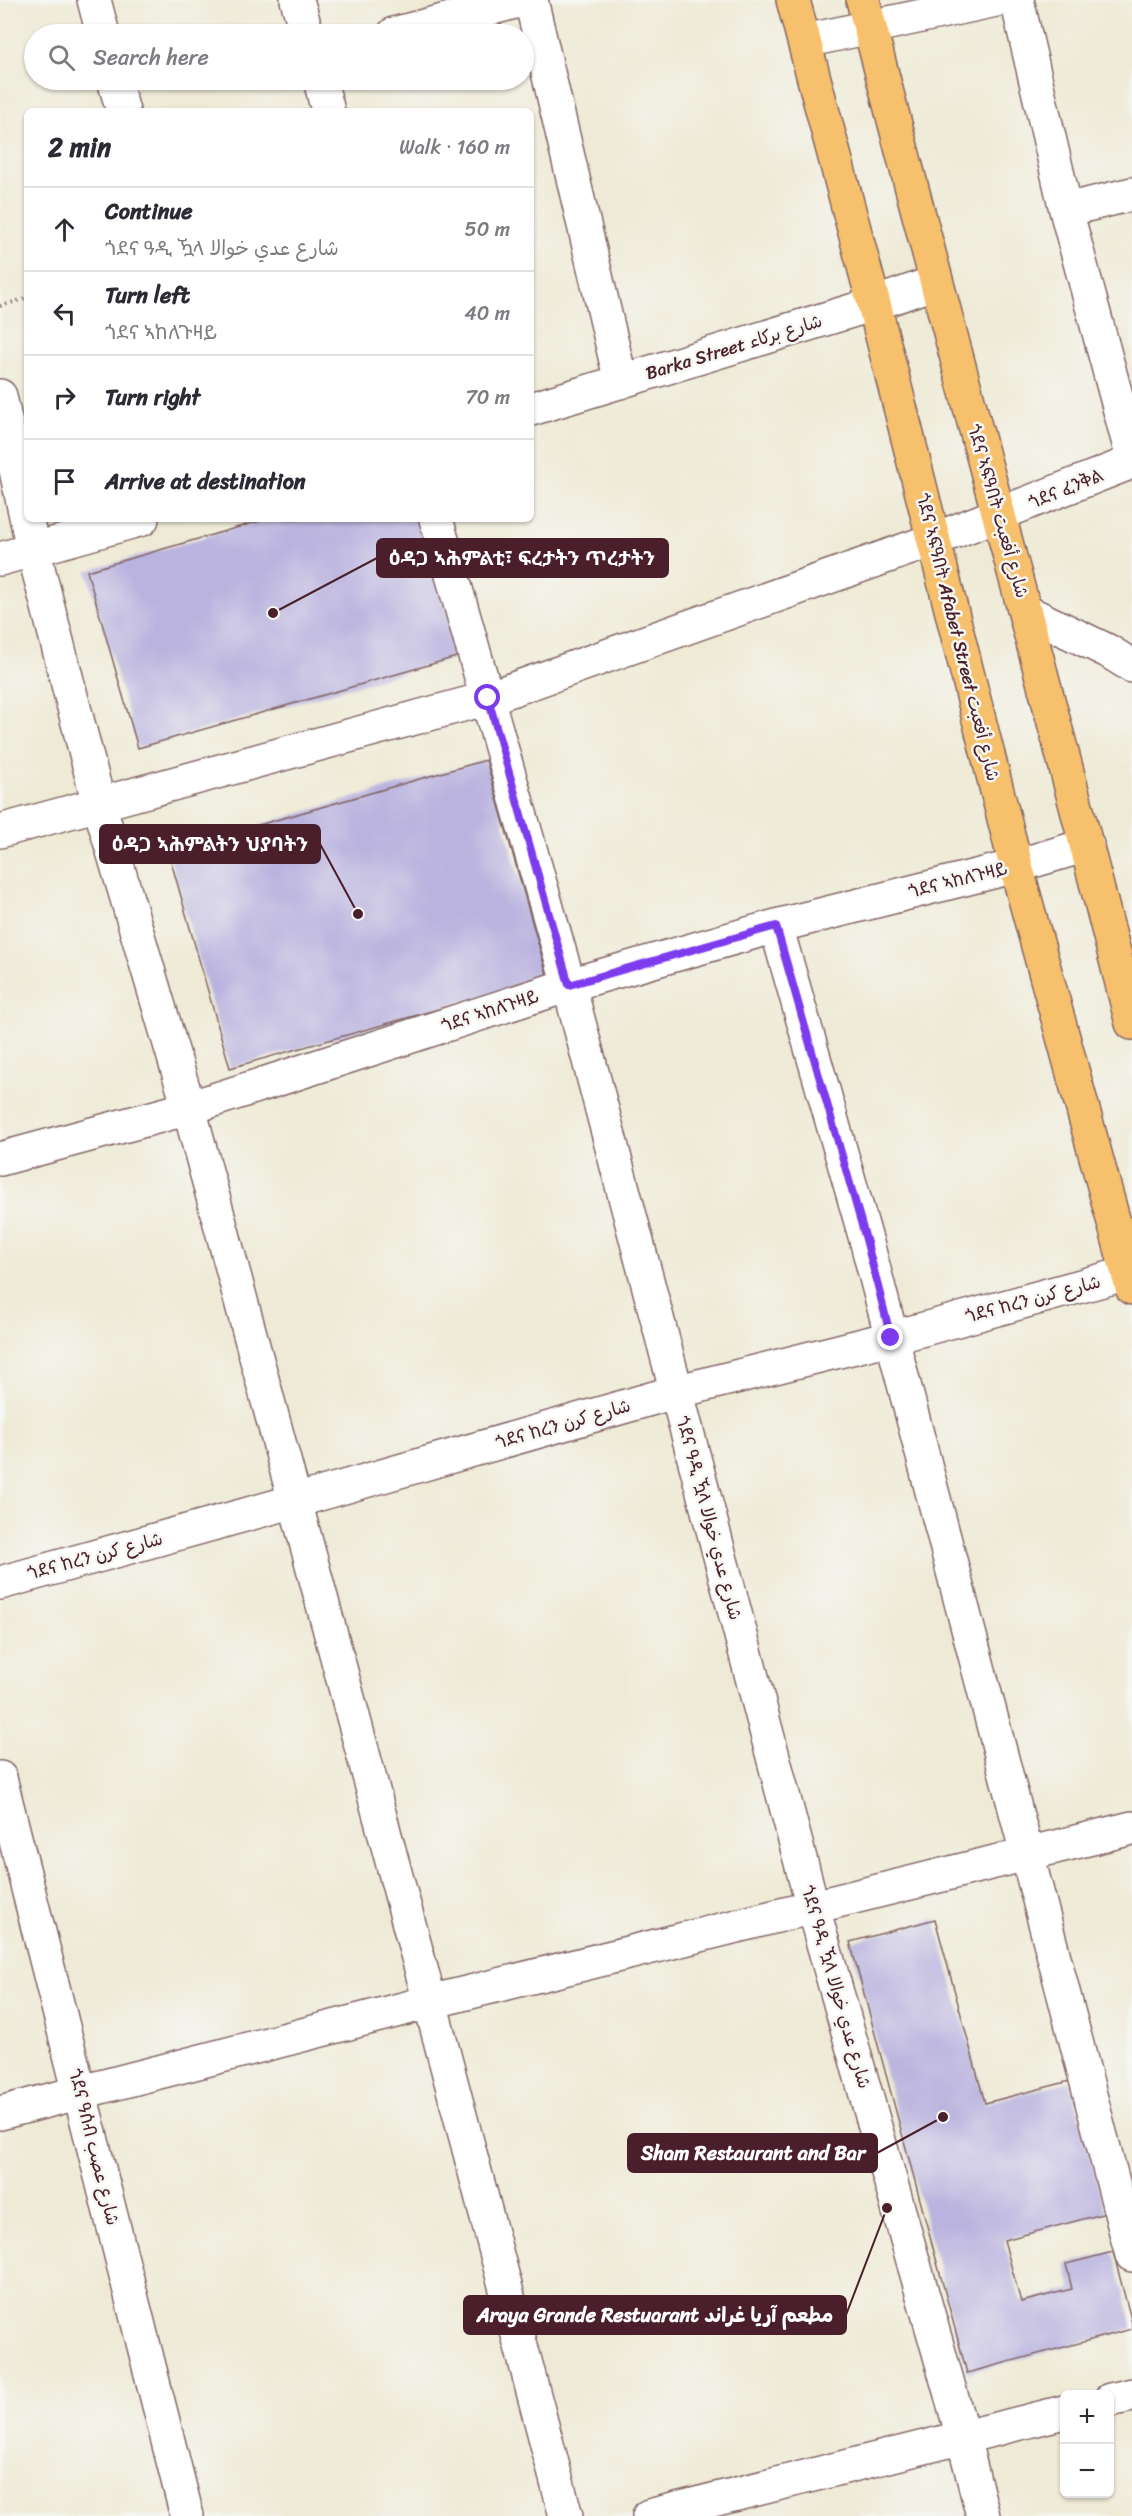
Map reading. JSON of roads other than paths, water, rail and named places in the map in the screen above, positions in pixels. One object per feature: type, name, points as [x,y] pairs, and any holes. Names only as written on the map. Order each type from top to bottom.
[{"type":"highway","name":"ጎደና ኣፍዓበት Afabet Street شارع أفعبت","points":[[792,0],[805,41],[874,304],[1016,866],[1131,1278]]},
{"type":"highway","name":"ጎደና ኣፍዓበት شارع أفعبت","points":[[867,13],[936,282],[1027,612],[1132,1023]]},
{"type":"street","points":[[94,0],[100,24]]},
{"type":"street","points":[[297,0],[304,24]]},
{"type":"street","points":[[431,24],[522,0]]},
{"type":"street","points":[[531,0],[621,382]]},
{"type":"street","points":[[805,41],[867,13],[996,0]]},
{"type":"street","points":[[1017,0],[1066,210],[1132,455]]},
{"type":"street","points":[[117,90],[122,108]]},
{"type":"street","points":[[323,90],[327,108]]},
{"type":"street","points":[[1066,210],[1132,194]]},
{"type":"street","name":"Barka Street شارع بركاء","points":[[534,408],[874,304],[936,282]]},
{"type":"street","points":[[0,396],[24,507]]},
{"type":"street","name":"ጎደና ፈንቅል","points":[[0,831],[488,698],[999,516],[1132,462]]},
{"type":"street","points":[[27,522],[99,804],[189,1108],[566,2516]]},
{"type":"street","points":[[0,559],[131,522]]},
{"type":"street","name":"ጎደና ዓዲ ዃላ شارع عدي خوالا","points":[[437,522],[569,985],[813,1908],[963,2437],[983,2516]]},
{"type":"street","points":[[1027,612],[1124,654]]},
{"type":"street","name":"ጎደና ኣከለጉዛይ","points":[[0,1159],[189,1108],[569,985],[776,926],[1016,866],[1088,845]]},
{"type":"street","points":[[776,926],[867,1243],[1132,2254]]},
{"type":"street","name":"ጎደና ከረን شارع كرن","points":[[0,1582],[295,1501],[675,1392],[1131,1278]]},
{"type":"street","name":"ጎደና ዓሰብ شارع عصب","points":[[0,1778],[187,2516]]},
{"type":"street","points":[[0,2113],[430,2002],[1132,1828]]},
{"type":"street","points":[[1114,2399],[1132,2395]]},
{"type":"street","points":[[649,2516],[1060,2413]]},
{"type":"place","name":"ዕዳጋ ኣሕምልቲ፣ ፍረታትን ጥረታትን","points":[[273,613]]},
{"type":"place","name":"ዕዳጋ ኣሕምልትን ህያባትን","points":[[358,914]]},
{"type":"place","name":"Sham Restaurant and Bar","points":[[943,2117]]},
{"type":"place","name":"Araya Grande Restuarant مطعم آريا غراند","points":[[887,2208]]}]
